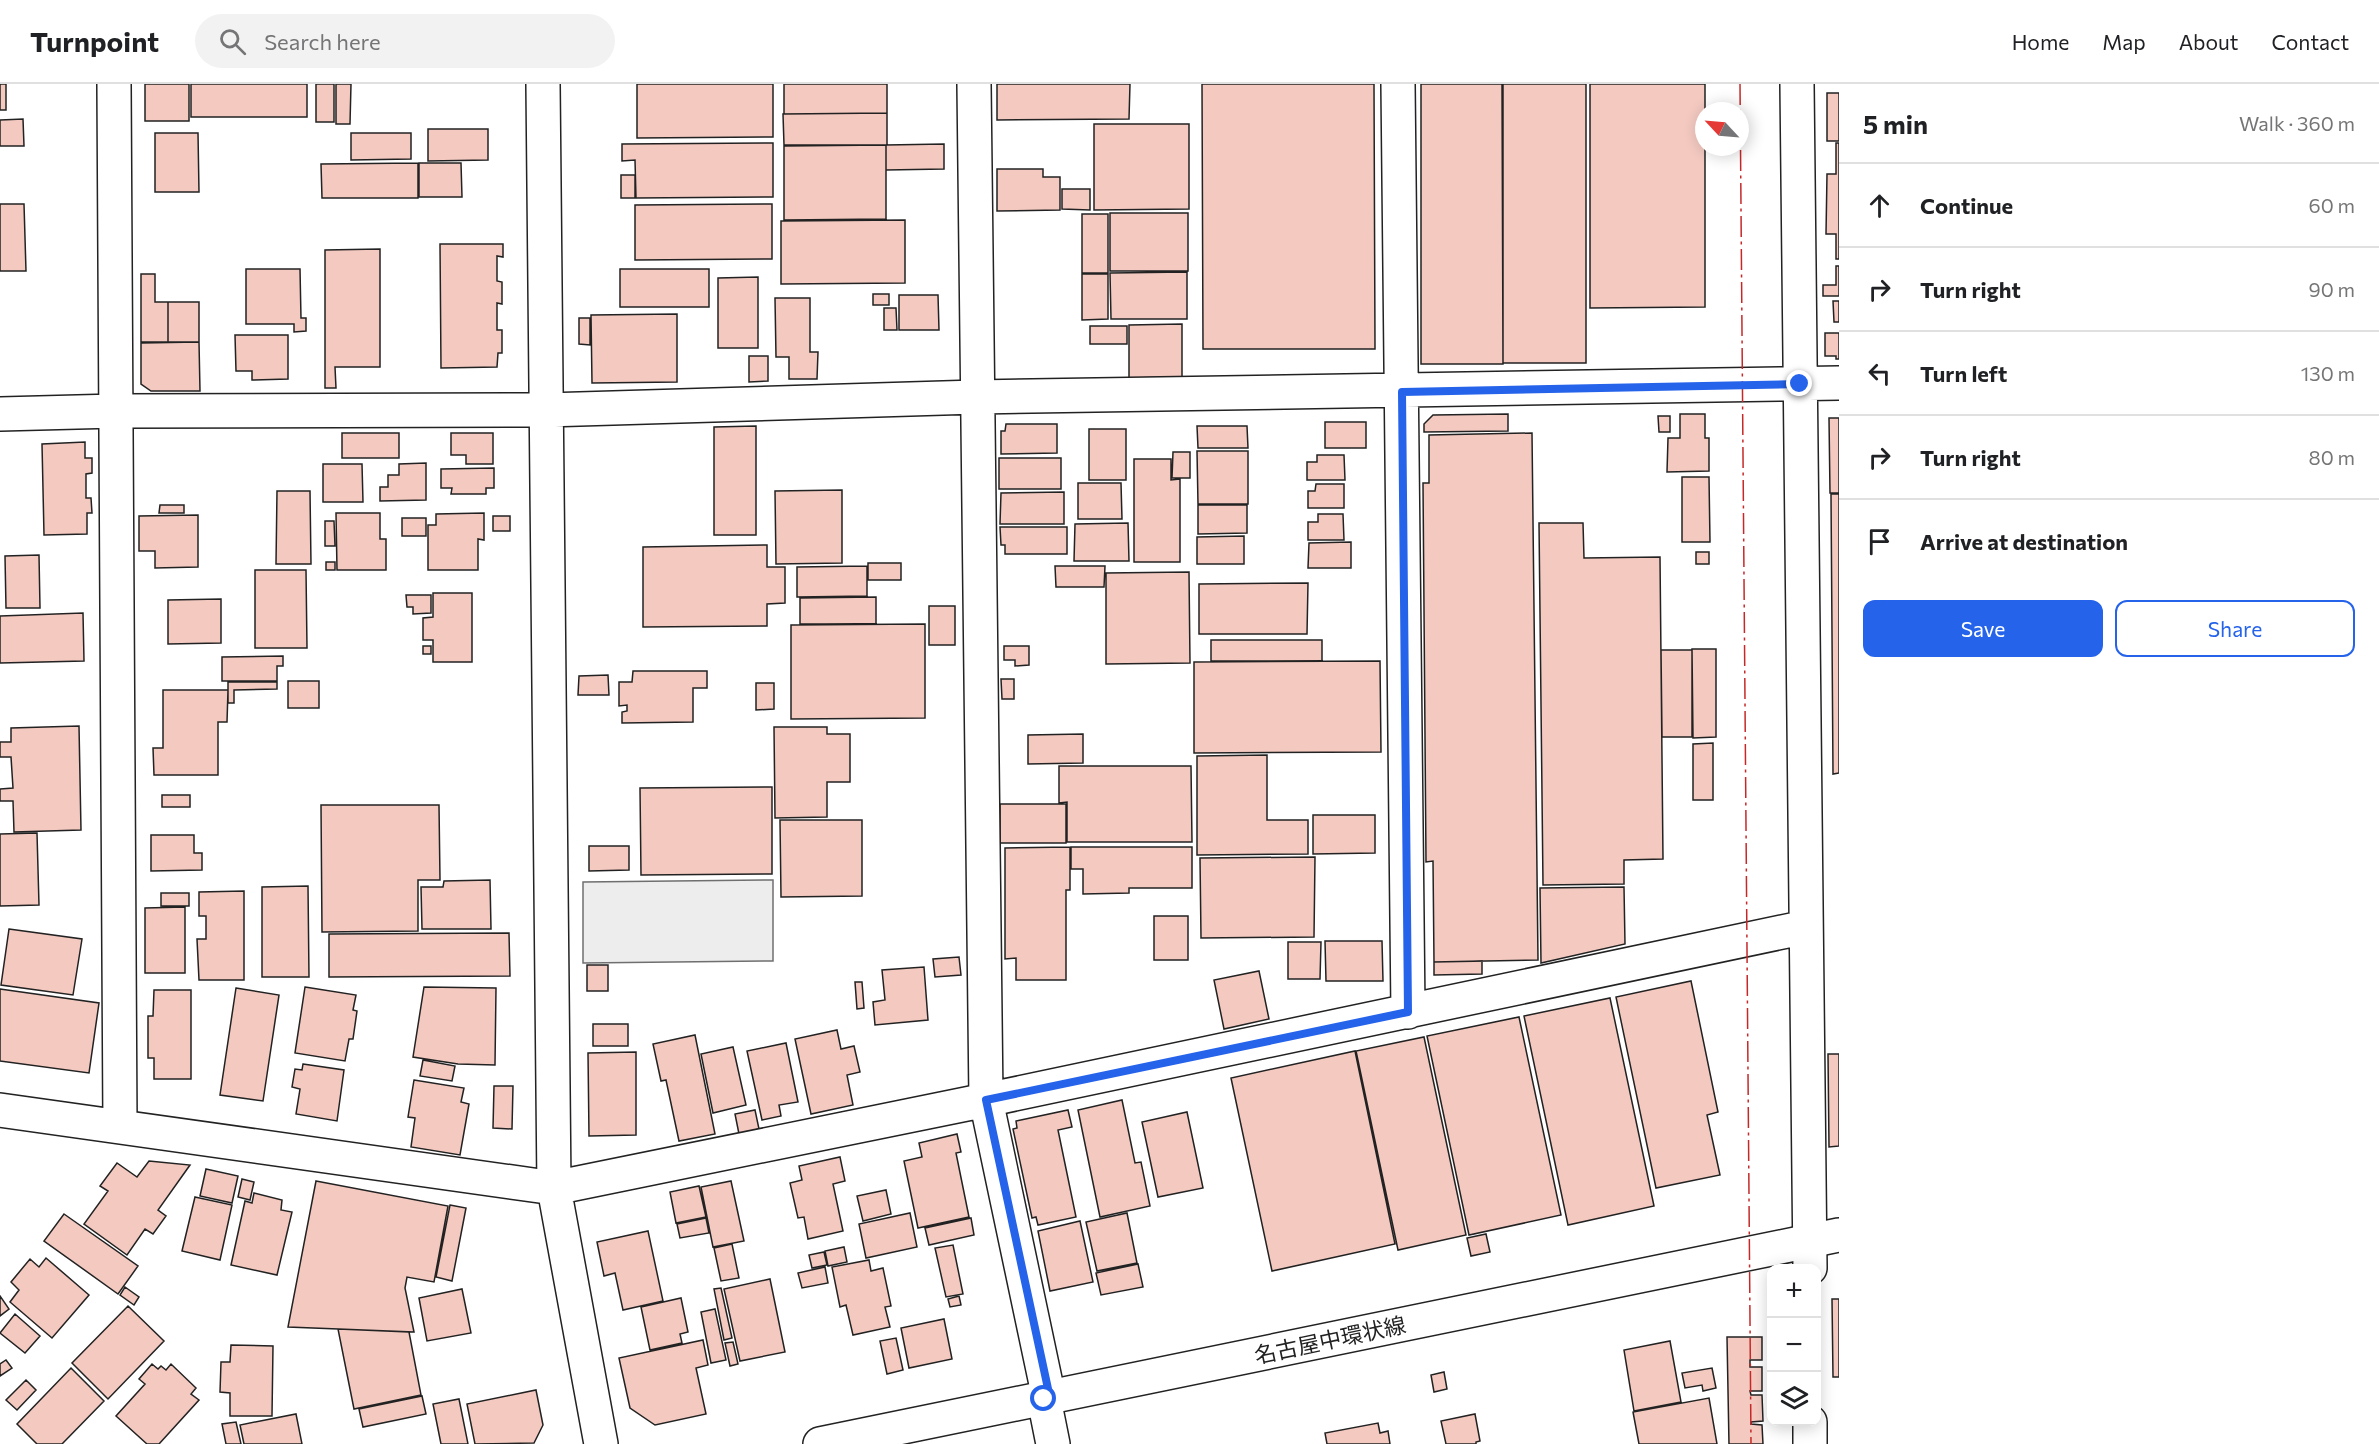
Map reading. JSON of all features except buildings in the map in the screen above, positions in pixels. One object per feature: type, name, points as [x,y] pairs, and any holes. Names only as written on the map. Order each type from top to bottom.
[{"type":"street","points":[[114,84],[120,1126]]},
{"type":"street","points":[[543,84],[554,1188],[601,1444]]},
{"type":"street","points":[[974,84],[986,1100],[1047,1399],[1053,1444]]},
{"type":"street","points":[[1398,84],[1408,1012]]},
{"type":"street","points":[[1797,84],[1806,927],[1819,1248]]},
{"type":"street","points":[[0,414],[116,411],[546,410],[976,397],[1402,392],[1839,383]]},
{"type":"street","points":[[0,1110],[554,1188],[986,1100],[1806,927]]},
{"type":"street","name":"名古屋中環状線","points":[[820,1444],[1819,1248]]},
{"type":"street","points":[[1810,1426],[1810,1444]]},
{"type":"shaded area","points":[[773,880],[773,961],[583,963],[583,882]]},
{"type":"power","points":[[1740,84],[1751,1444]]},
{"type":"route","points":[[1044,1399],[1050,1398],[986,1100],[1408,1012],[1402,392],[1800,384]]}]
